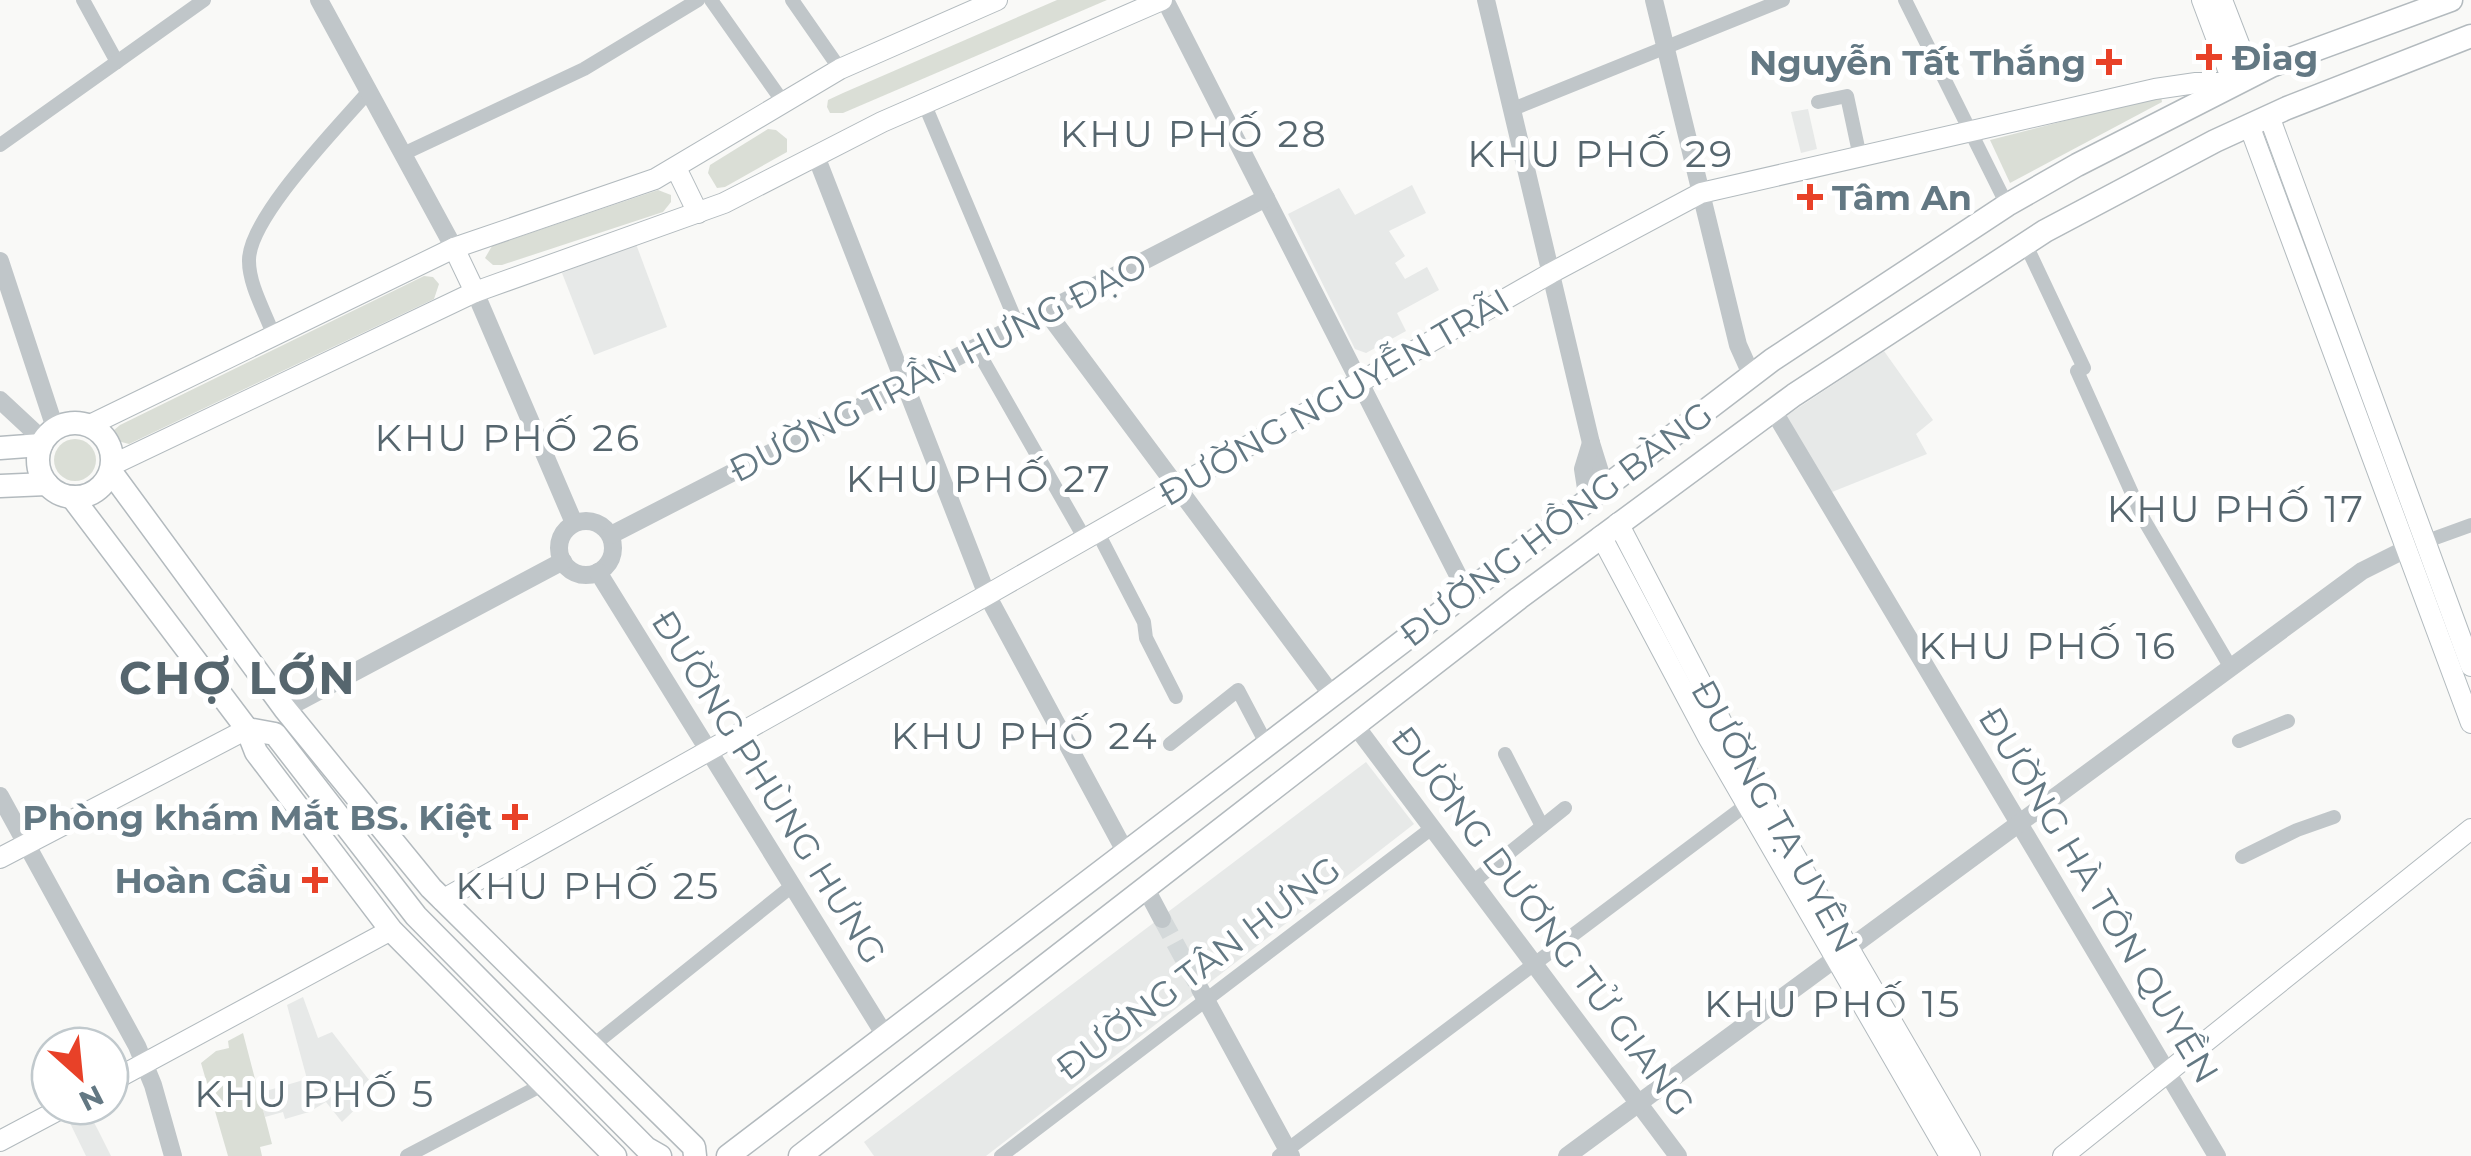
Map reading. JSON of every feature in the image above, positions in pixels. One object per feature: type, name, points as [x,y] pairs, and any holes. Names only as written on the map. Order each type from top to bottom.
[{"type":"main road","points":[[90,425],[454,248],[639,186],[676,168],[840,69],[996,0]]},
{"type":"main road","points":[[46,438],[38,462],[47,484],[72,497],[95,492],[112,469],[475,292],[698,213],[752,190],[924,102],[1164,0]]},
{"type":"main road","points":[[2202,0],[2259,120],[2427,541],[2471,666]]},
{"type":"main road","points":[[2222,0],[2242,79]]},
{"type":"main road","name":"ĐƯỜNG HỒNG BÀNG","points":[[728,1156],[1751,374],[2007,205],[2076,164],[2242,79],[2451,0]]},
{"type":"main road","name":"ĐƯỜNG HỒNG BÀNG","points":[[800,1156],[1484,625],[1773,410],[2026,243],[2259,120],[2471,36]]},
{"type":"main road","name":"ĐƯỜNG NGUYỄN TRÃI","points":[[442,900],[1551,273],[1701,193],[2155,89],[2242,79]]},
{"type":"main road","points":[[2259,120],[2406,549],[2471,723]]},
{"type":"main road","points":[[676,168],[698,213]]},
{"type":"main road","points":[[2007,205],[2026,243]]},
{"type":"main road","points":[[454,248],[475,292]]},
{"type":"main road","points":[[1751,374],[1773,410]]},
{"type":"main road","points":[[0,448],[46,438],[72,422],[90,425],[106,437],[112,469],[285,709],[442,900],[694,1147],[695,1156]]},
{"type":"main road","points":[[0,486],[47,484]]},
{"type":"main road","points":[[1596,494],[1610,529]]},
{"type":"main road","points":[[72,497],[247,729],[256,752],[391,930],[615,1156]]},
{"type":"main road","name":"ĐƯỜNG TẠ UYÊN","points":[[1610,529],[1753,799],[1843,953],[1970,1156]]},
{"type":"main road","points":[[2406,549],[2427,541]]},
{"type":"main road","points":[[1467,592],[1484,625]]},
{"type":"main road","points":[[1332,695],[1356,725]]},
{"type":"main road","points":[[0,858],[285,709]]},
{"type":"main road","points":[[275,734],[285,709]]},
{"type":"main road","points":[[247,729],[275,734],[416,916],[651,1153]]},
{"type":"main road","points":[[2064,1156],[2471,830]]},
{"type":"main road","points":[[1126,854],[1145,887]]},
{"type":"main road","points":[[130,1072],[442,900]]},
{"type":"main road","name":"ĐƯỜNG TẠ UYÊN","points":[[1843,953],[1950,1156]]},
{"type":"main road","points":[[886,1037],[908,1071]]},
{"type":"main road","points":[[544,1084],[591,1046]]},
{"type":"main road","points":[[0,1141],[30,1125]]},
{"type":"street","points":[[82,0],[117,62]]},
{"type":"street","points":[[0,145],[204,0]]},
{"type":"street","points":[[319,0],[454,248]]},
{"type":"street","points":[[403,154],[575,74],[698,0]]},
{"type":"street","points":[[711,0],[783,102]]},
{"type":"street","points":[[792,0],[840,69]]},
{"type":"street","points":[[1164,0],[1467,592]]},
{"type":"street","points":[[1486,0],[1591,443],[1596,494]]},
{"type":"street","points":[[1654,0],[1738,345],[1751,374]]},
{"type":"street","points":[[1512,109],[1783,0]]},
{"type":"street","points":[[1904,0],[2007,205]]},
{"type":"street","points":[[273,334],[249,267],[252,242],[290,184],[369,92]]},
{"type":"street","points":[[1818,102],[1847,96],[1860,156]]},
{"type":"street","points":[[924,102],[1018,326]]},
{"type":"street","points":[[816,156],[987,595],[1126,854]]},
{"type":"street","name":"ĐƯỜNG TRẦN HƯNG ĐẠO","points":[[610,536],[1266,198]]},
{"type":"street","points":[[2026,243],[2084,368],[2077,372],[2144,520],[2231,668]]},
{"type":"street","points":[[0,261],[46,438]]},
{"type":"street","points":[[475,292],[574,524]]},
{"type":"street","points":[[1046,312],[1332,695]]},
{"type":"street","points":[[976,348],[1144,622],[1146,638],[1176,697]]},
{"type":"street","points":[[0,400],[46,438]]},
{"type":"street","name":"ĐƯỜNG HÀ TÔN QUYỀN","points":[[1773,410],[2217,1156]]},
{"type":"street","points":[[595,522],[610,536],[612,556],[598,572],[582,574],[562,561],[560,542],[574,524],[595,522]]},
{"type":"street","points":[[2427,541],[2471,525]]},
{"type":"street","points":[[1567,1156],[2369,566],[2406,549]]},
{"type":"street","points":[[285,709],[562,561]]},
{"type":"street","name":"ĐƯỜNG PHÙNG HƯNG","points":[[598,572],[886,1037]]},
{"type":"street","points":[[1170,744],[1238,690],[1267,745]]},
{"type":"street","points":[[2239,741],[2288,721]]},
{"type":"street","name":"ĐƯỜNG DƯƠNG TỬ GIANG","points":[[1356,725],[1678,1156]]},
{"type":"street","points":[[1505,754],[1542,826]]},
{"type":"street","points":[[0,796],[145,1064],[173,1156]]},
{"type":"street","points":[[1203,994],[1286,1154],[1753,799]]},
{"type":"street","points":[[1473,882],[1566,808]]},
{"type":"street","points":[[2242,857],[2297,830],[2334,818]]},
{"type":"street","name":"ĐƯỜNG TÂN HƯNG","points":[[1001,1156],[1203,994],[1432,828]]},
{"type":"street","points":[[591,1046],[792,886]]},
{"type":"street","points":[[1145,887],[1162,919]]},
{"type":"street","points":[[408,1156],[544,1084]]},
{"type":"shaded area","points":[[1057,0],[1107,0],[843,113],[830,113],[827,107],[828,100],[843,93]]},
{"type":"shaded area","points":[[2161,96],[2162,102],[2010,183],[1990,140]]},
{"type":"shaded area","points":[[1808,109],[1817,149],[1801,153],[1791,112]]},
{"type":"shaded area","points":[[768,129],[787,139],[787,152],[717,188],[708,173],[710,165]]},
{"type":"shaded area","points":[[1412,185],[1426,213],[1389,231],[1405,256],[1395,263],[1405,279],[1427,267],[1439,290],[1397,313],[1406,331],[1366,353],[1355,349],[1288,214],[1339,188],[1355,215]]},
{"type":"shaded area","points":[[658,190],[671,195],[663,212],[502,265],[493,265],[485,258],[492,246]]},
{"type":"shaded area","points":[[636,244],[667,327],[594,355],[562,273]]},
{"type":"shaded area","points":[[424,276],[433,277],[439,284],[434,299],[129,444],[114,440],[113,431],[120,425]]},
{"type":"shaded area","points":[[1884,351],[1933,420],[1916,434],[1927,454],[1832,492],[1783,418]]},
{"type":"shaded area","points":[[75,439],[90,445],[96,460],[90,475],[75,481],[60,475],[54,460],[60,445]]},
{"type":"shaded area","points":[[1366,762],[1414,824],[986,1156],[874,1156],[864,1142]]},
{"type":"shaded area","points":[[303,997],[318,1038],[332,1032],[376,1089],[342,1122],[326,1102],[285,1119],[283,1112],[265,1117],[259,1093],[307,1079],[287,1005]]},
{"type":"shaded area","points":[[243,1033],[272,1144],[260,1147],[262,1156],[228,1156],[201,1063],[216,1051],[229,1048],[228,1041]]},
{"type":"shaded area","points":[[71,1126],[96,1126],[111,1156],[86,1156]]},
{"type":"tunnel","points":[[1162,919],[1200,989]]},
{"type":"place","name":"Điag","points":[[2209,57]]},
{"type":"place","name":"Nguyễn Tất Thắng","points":[[2109,62]]},
{"type":"place","name":"Tâm An","points":[[1810,197]]},
{"type":"place","name":"Phòng khám Mắt BS. Kiệt","points":[[515,817]]},
{"type":"place","name":"Hoàn Cầu","points":[[315,880]]},
{"type":"district","name":"KHU PHỐ 28","points":[[1194,133]]},
{"type":"district","name":"KHU PHỐ 29","points":[[1601,153]]},
{"type":"district","name":"KHU PHỐ 26","points":[[508,437]]},
{"type":"district","name":"KHU PHỐ 27","points":[[979,478]]},
{"type":"district","name":"KHU PHỐ 17","points":[[2236,508]]},
{"type":"district","name":"KHU PHỐ 16","points":[[2048,645]]},
{"type":"district","name":"CHỢ LỚN","points":[[238,677]]},
{"type":"district","name":"KHU PHỐ 24","points":[[1025,735]]},
{"type":"district","name":"KHU PHỐ 25","points":[[588,885]]},
{"type":"district","name":"KHU PHỐ 15","points":[[1833,1003]]},
{"type":"district","name":"KHU PHỐ 5","points":[[315,1093]]}]
